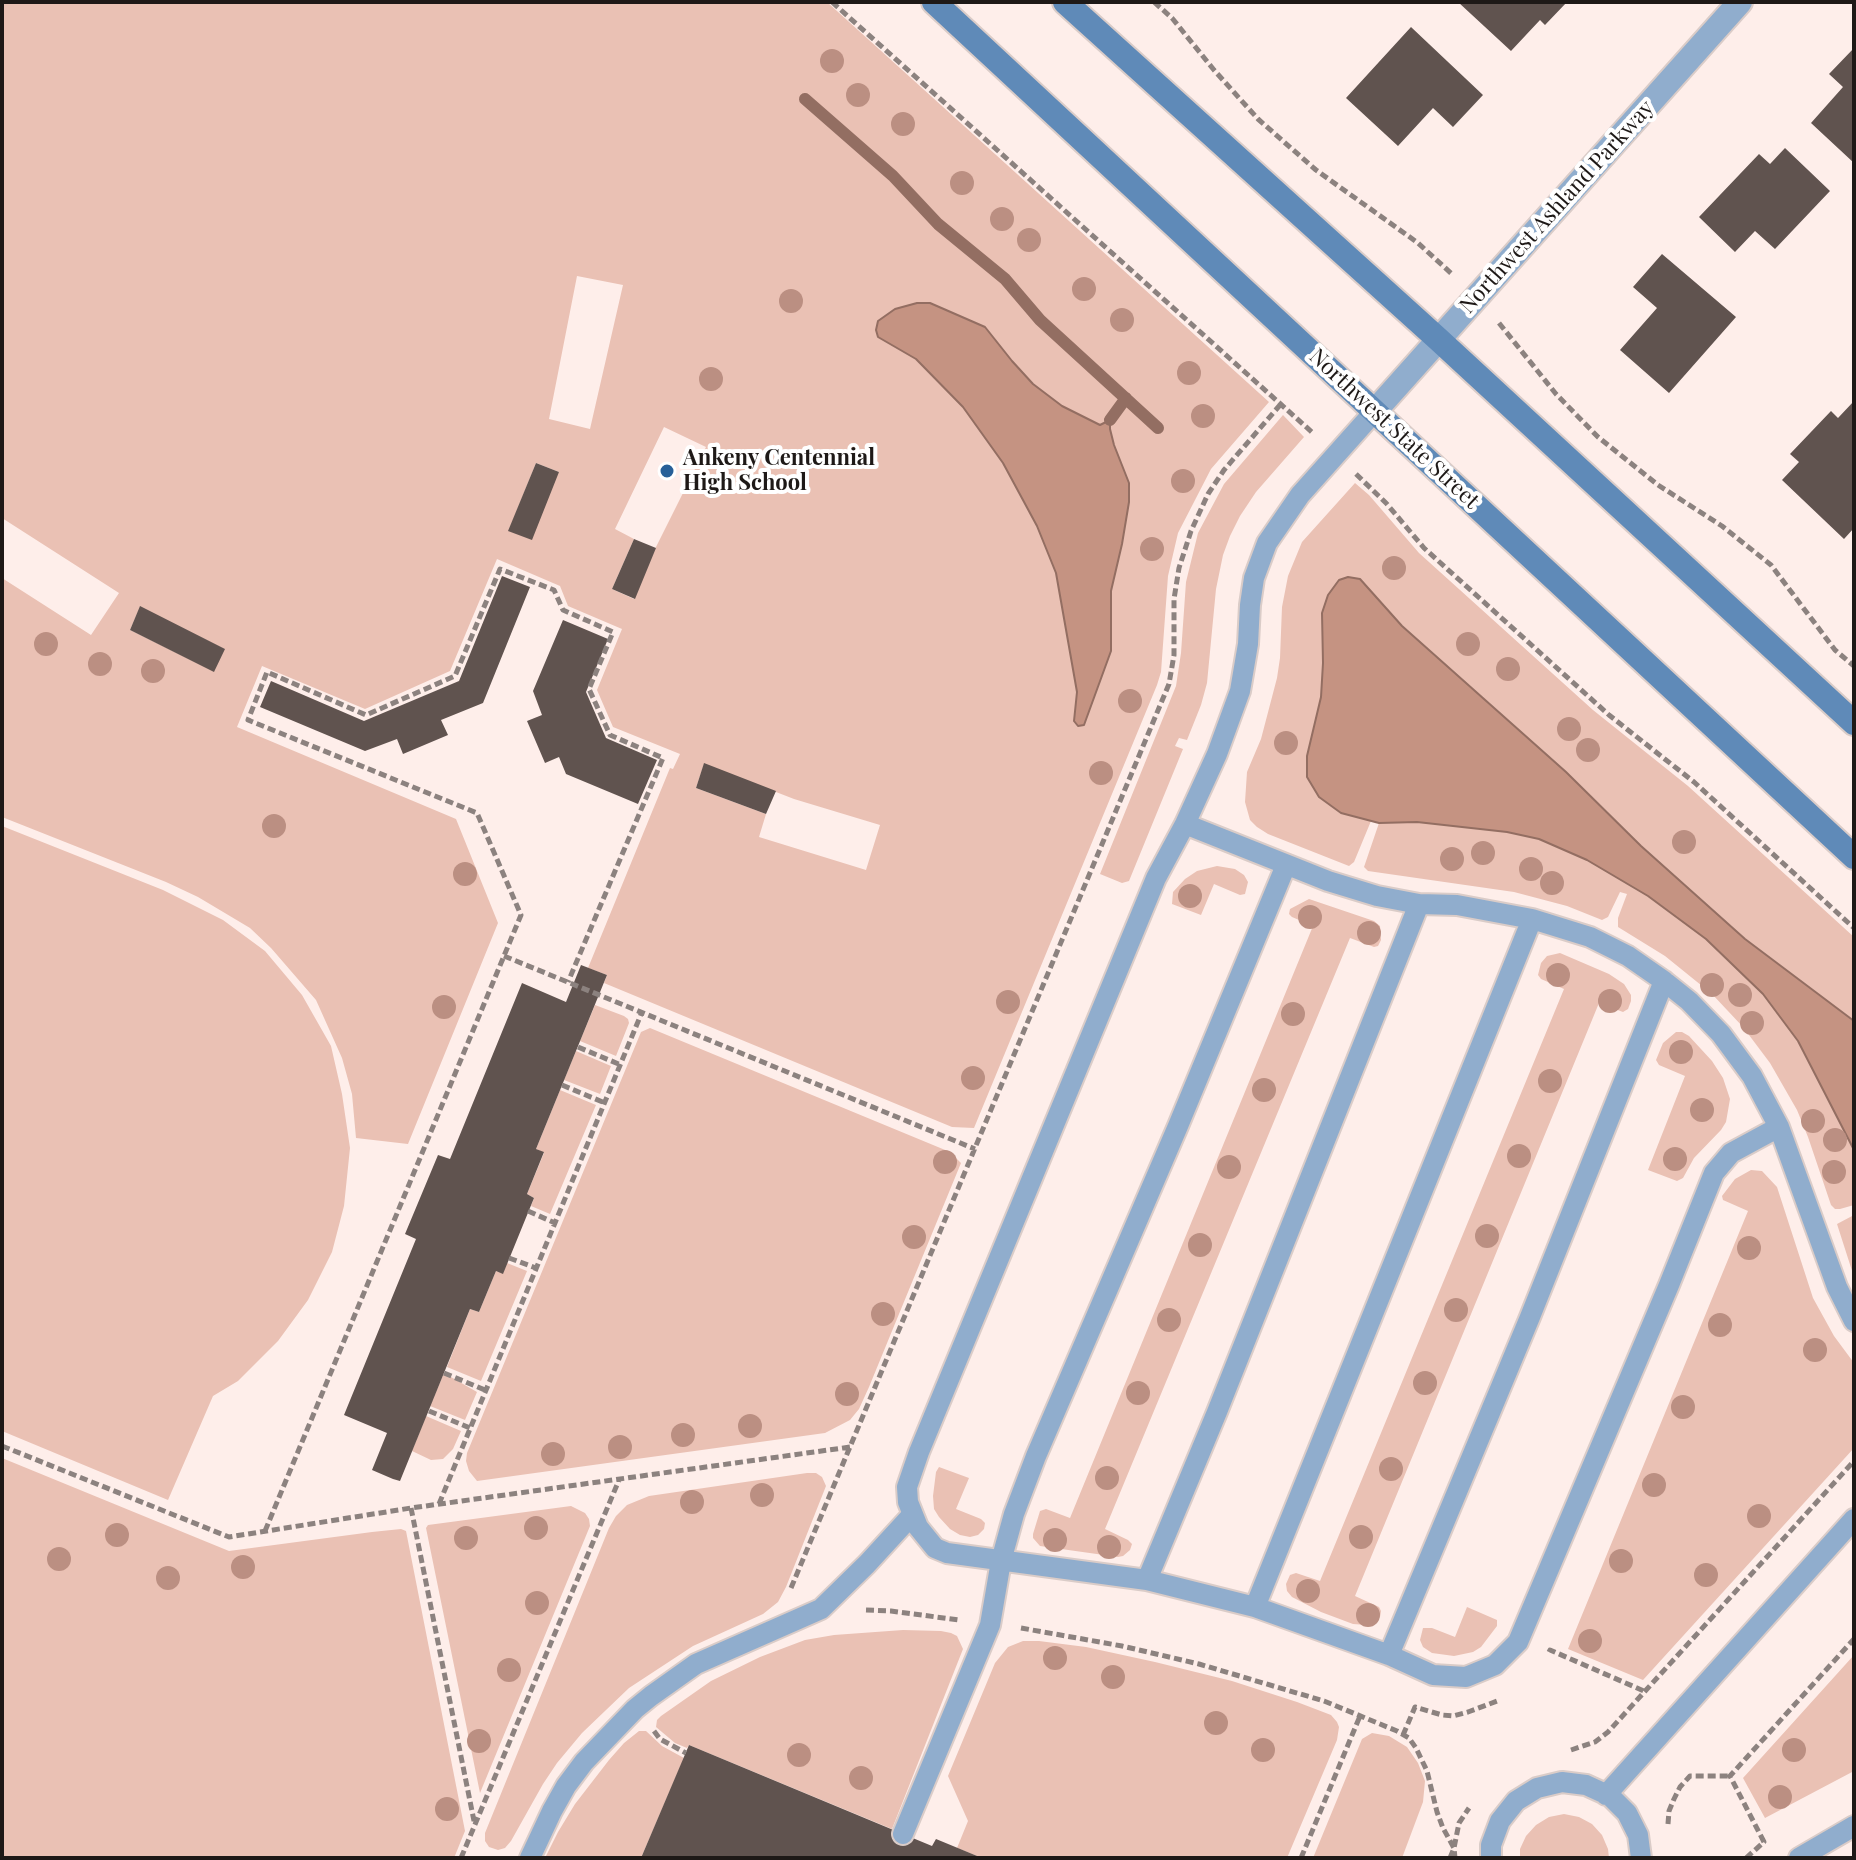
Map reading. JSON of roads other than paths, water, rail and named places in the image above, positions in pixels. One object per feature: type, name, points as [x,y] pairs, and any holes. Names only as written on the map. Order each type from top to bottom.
[{"type":"main road","name":"Northwest State Street","points":[[934,2],[1854,857]]},
{"type":"main road","points":[[1065,2],[1438,339],[1854,723]]},
{"type":"street","name":"Northwest Ashland Parkway","points":[[1375,411],[1740,2]]},
{"type":"lane","points":[[1375,411],[1300,495],[1267,543],[1254,578],[1240,691],[1217,754],[1156,878],[919,1452],[907,1487],[912,1515],[926,1539],[935,1548],[947,1553],[1147,1580],[1255,1607],[1389,1655],[1433,1675],[1466,1677],[1495,1665],[1518,1642],[1714,1173],[1731,1153],[1779,1127]]},
{"type":"lane","points":[[1185,824],[1328,881],[1377,896],[1419,904],[1457,905],[1532,919],[1590,937],[1628,956],[1664,981],[1721,1034],[1752,1076],[1779,1127],[1837,1287],[1854,1321]]},
{"type":"lane","points":[[903,1834],[990,1625],[1001,1561],[1014,1514],[1036,1456],[1286,865]]},
{"type":"lane","points":[[1147,1580],[1419,904]]},
{"type":"lane","points":[[1255,1607],[1532,919]]},
{"type":"lane","points":[[1389,1655],[1530,1317],[1664,981]]},
{"type":"lane","points":[[530,1858],[566,1786],[584,1762],[635,1709],[696,1664],[821,1609],[912,1515]]},
{"type":"lane","points":[[1606,1795],[1854,1519]]},
{"type":"lane","points":[[1491,1858],[1491,1845],[1500,1821],[1516,1801],[1537,1788],[1562,1782],[1586,1785],[1606,1795],[1627,1813],[1638,1835],[1641,1858]]},
{"type":"lane","points":[[1799,1858],[1854,1826]]},
{"type":"waterway","points":[[805,99],[893,176],[938,224],[1005,279],[1040,320],[1158,428]]},
{"type":"waterway","points":[[1110,420],[1126,398]]},
{"type":"place","name":"Ankeny Centennial High School","points":[[667,471]]}]
